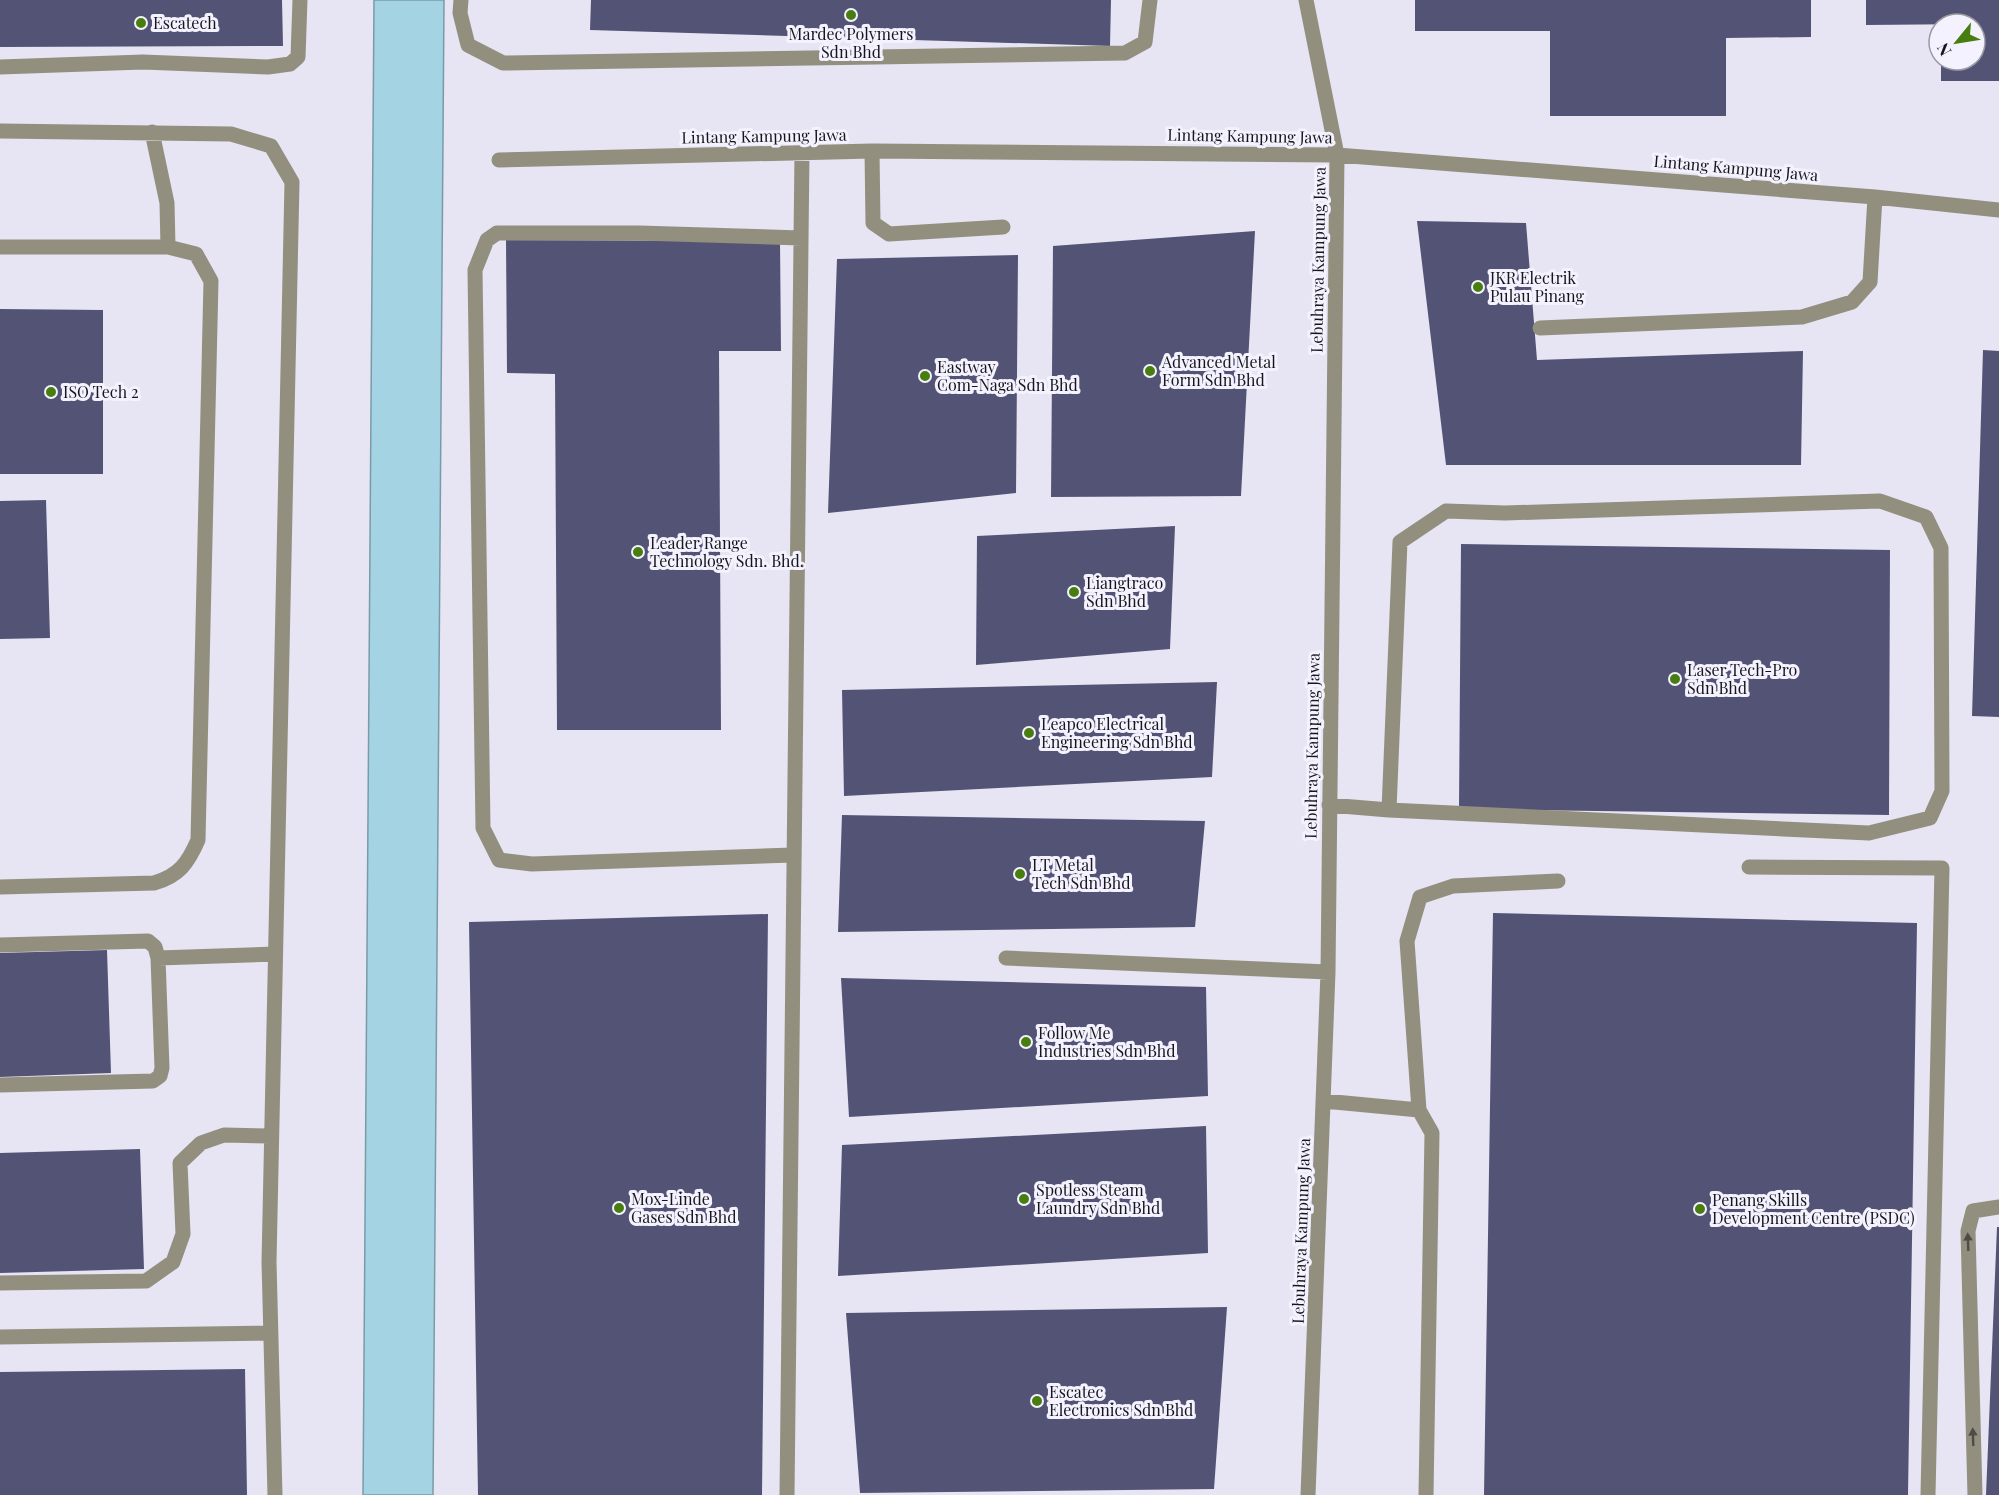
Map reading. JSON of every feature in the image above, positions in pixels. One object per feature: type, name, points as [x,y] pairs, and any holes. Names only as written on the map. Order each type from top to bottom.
[{"type":"street","points":[[0,68],[143,62],[268,66],[290,64],[298,57],[300,0]]},
{"type":"street","points":[[461,0],[460,13],[468,45],[503,63],[1125,53],[1144,42],[1150,0]]},
{"type":"street","name":"Lebuhraya Kampung Jawa","points":[[1306,0],[1337,155],[1328,972],[1308,1495]]},
{"type":"street","points":[[0,130],[231,134],[271,146],[292,182],[269,1262],[275,1495]]},
{"type":"street","points":[[152,132],[167,203],[168,247]]},
{"type":"street","points":[[872,151],[873,223],[889,234],[1003,227]]},
{"type":"street","name":"Lintang Kampung Jawa","points":[[499,160],[872,151],[1337,155],[1875,197],[1999,210]]},
{"type":"street","points":[[787,1495],[802,153]]},
{"type":"street","points":[[1540,328],[1802,317],[1852,302],[1870,282],[1875,197]]},
{"type":"street","points":[[794,855],[532,864],[499,860],[483,828],[476,270],[487,240],[497,233],[639,233],[801,238]]},
{"type":"street","points":[[0,247],[168,247],[196,254],[211,280],[198,840],[189,860],[169,879],[154,883],[0,887]]},
{"type":"street","points":[[1329,805],[1389,810],[1869,833],[1930,819],[1942,791],[1941,548],[1926,517],[1880,501],[1505,513],[1446,510],[1400,542],[1389,810]]},
{"type":"street","points":[[1749,867],[1942,868],[1928,1495]]},
{"type":"street","points":[[1426,1495],[1432,1133],[1419,1110],[1407,941],[1420,897],[1453,886],[1558,881]]},
{"type":"street","points":[[0,945],[148,941],[155,947],[158,958],[162,1068],[160,1076],[153,1081],[0,1085]]},
{"type":"street","points":[[158,958],[275,954]]},
{"type":"street","points":[[1006,957],[1328,972]]},
{"type":"street","points":[[1324,1101],[1419,1110]]},
{"type":"street","points":[[0,1283],[146,1281],[173,1262],[183,1234],[180,1163],[201,1143],[225,1135],[271,1136]]},
{"type":"street","points":[[1975,1495],[1968,1231],[1973,1211],[1999,1207]]},
{"type":"street","points":[[0,1337],[271,1333]]},
{"type":"water","points":[[374,0],[444,0],[433,1495],[363,1495]]},
{"type":"building","name":"Escatech","points":[[0,0],[282,0],[283,46],[0,47]]},
{"type":"building","name":"Mardec Polymers Sdn Bhd","points":[[591,0],[1111,0],[1110,46],[590,30]]},
{"type":"building","points":[[1415,0],[1811,0],[1811,37],[1726,38],[1726,116],[1550,116],[1550,31],[1415,31]]},
{"type":"building","points":[[1866,0],[1999,0],[1999,81],[1941,81],[1941,72],[1987,72],[1987,12],[1927,12],[1927,24],[1866,25]]},
{"type":"building","name":"JKR Electrik Pulau Pinang","points":[[1417,221],[1526,223],[1537,360],[1803,351],[1801,465],[1446,465]]},
{"type":"building","name":"Advanced Metal Form Sdn Bhd","points":[[1255,231],[1241,496],[1051,497],[1053,246]]},
{"type":"building","name":"Leader Range Technology Sdn. Bhd.","points":[[506,240],[780,241],[781,351],[719,351],[721,730],[557,730],[555,374],[507,373]]},
{"type":"building","name":"Eastway Com-Naga Sdn Bhd","points":[[1018,255],[1016,493],[828,513],[837,259]]},
{"type":"building","name":"ISO Tech 2","points":[[0,309],[103,310],[103,474],[0,474]]},
{"type":"building","points":[[1983,350],[1999,351],[1999,717],[1972,716]]},
{"type":"building","points":[[46,500],[50,638],[0,639],[0,501]]},
{"type":"building","name":"Liangtraco Sdn Bhd","points":[[1175,526],[1170,649],[976,665],[977,536]]},
{"type":"building","name":"Laser Tech-Pro Sdn Bhd","points":[[1461,544],[1890,550],[1889,815],[1459,809]]},
{"type":"building","name":"Leapco Electrical Engineering Sdn Bhd","points":[[1217,682],[1212,777],[844,796],[842,690]]},
{"type":"building","name":"LT Metal Tech Sdn Bhd","points":[[842,815],[1205,821],[1195,927],[838,932]]},
{"type":"building","name":"Penang Skills Development Centre (PSDC)","points":[[1493,913],[1917,923],[1908,1495],[1484,1495]]},
{"type":"building","name":"Mox-Linde Gases Sdn Bhd","points":[[768,914],[762,1495],[478,1495],[469,922]]},
{"type":"building","points":[[107,950],[111,1073],[0,1077],[0,953]]},
{"type":"building","name":"Follow Me Industries Sdn Bhd","points":[[841,978],[1206,987],[1208,1096],[849,1117]]},
{"type":"building","name":"Spotless Steam Laundry Sdn Bhd","points":[[1206,1126],[1208,1253],[838,1276],[842,1145]]},
{"type":"building","points":[[140,1149],[144,1269],[0,1273],[0,1153]]},
{"type":"building","points":[[1997,1227],[1999,1227],[1999,1495],[1986,1495]]},
{"type":"building","name":"Escatec Electronics Sdn Bhd","points":[[1227,1307],[1214,1489],[860,1493],[846,1313]]},
{"type":"building","points":[[245,1369],[247,1495],[0,1495],[0,1372]]},
{"type":"place","name":"Mardec Polymers Sdn Bhd","points":[[851,15]]},
{"type":"place","name":"Escatech","points":[[141,23]]},
{"type":"place","name":"JKR Electrik Pulau Pinang","points":[[1478,287]]},
{"type":"place","name":"Advanced Metal Form Sdn Bhd","points":[[1150,371]]},
{"type":"place","name":"Eastway Com-Naga Sdn Bhd","points":[[925,376]]},
{"type":"place","name":"ISO Tech 2","points":[[51,392]]},
{"type":"place","name":"Leader Range Technology Sdn. Bhd.","points":[[638,552]]},
{"type":"place","name":"Liangtraco Sdn Bhd","points":[[1074,592]]},
{"type":"place","name":"Laser Tech-Pro Sdn Bhd","points":[[1675,679]]},
{"type":"place","name":"Leapco Electrical Engineering Sdn Bhd","points":[[1029,733]]},
{"type":"place","name":"LT Metal Tech Sdn Bhd","points":[[1020,874]]},
{"type":"place","name":"Follow Me Industries Sdn Bhd","points":[[1026,1042]]},
{"type":"place","name":"Spotless Steam Laundry Sdn Bhd","points":[[1024,1199]]},
{"type":"place","name":"Mox-Linde Gases Sdn Bhd","points":[[619,1208]]},
{"type":"place","name":"Penang Skills Development Centre (PSDC)","points":[[1700,1209]]},
{"type":"place","name":"Escatec Electronics Sdn Bhd","points":[[1037,1401]]}]
